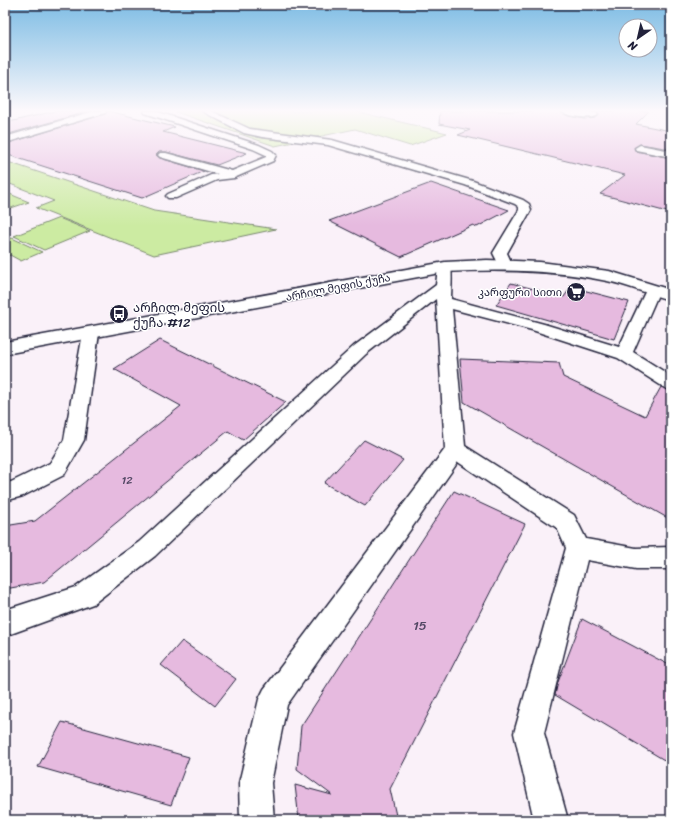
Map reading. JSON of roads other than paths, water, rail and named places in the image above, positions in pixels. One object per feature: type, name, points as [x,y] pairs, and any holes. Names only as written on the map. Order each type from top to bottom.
[{"type":"street","points":[[648,150],[671,154]]},
{"type":"street","name":"არჩილ მეფის ქუჩა","points":[[5,348],[91,333],[444,285],[506,266],[540,267],[609,276],[671,295]]},
{"type":"lane","points":[[172,196],[215,177],[234,175],[270,159],[271,155],[261,150]]},
{"type":"lane","points":[[355,150],[469,183],[519,202],[525,206],[525,210],[500,253],[506,266]]},
{"type":"lane","points":[[163,155],[234,175]]},
{"type":"lane","points":[[444,285],[538,327],[624,354],[671,384]]},
{"type":"lane","points":[[257,820],[255,783],[274,699],[455,450],[444,285]]},
{"type":"lane","points":[[5,623],[84,596],[147,549],[360,350],[444,285]]},
{"type":"lane","points":[[624,354],[653,290]]},
{"type":"lane","points":[[5,492],[15,490],[57,470],[74,440],[91,333]]},
{"type":"lane","points":[[455,450],[566,522],[578,548],[529,733],[552,820]]},
{"type":"lane","points":[[578,548],[618,557],[660,559],[671,558]]},
{"type":"place","name":"კარფური სითი","points":[[576,292]]},
{"type":"place","name":"არჩილ მეფის ქუჩა #12","points":[[119,314]]}]
